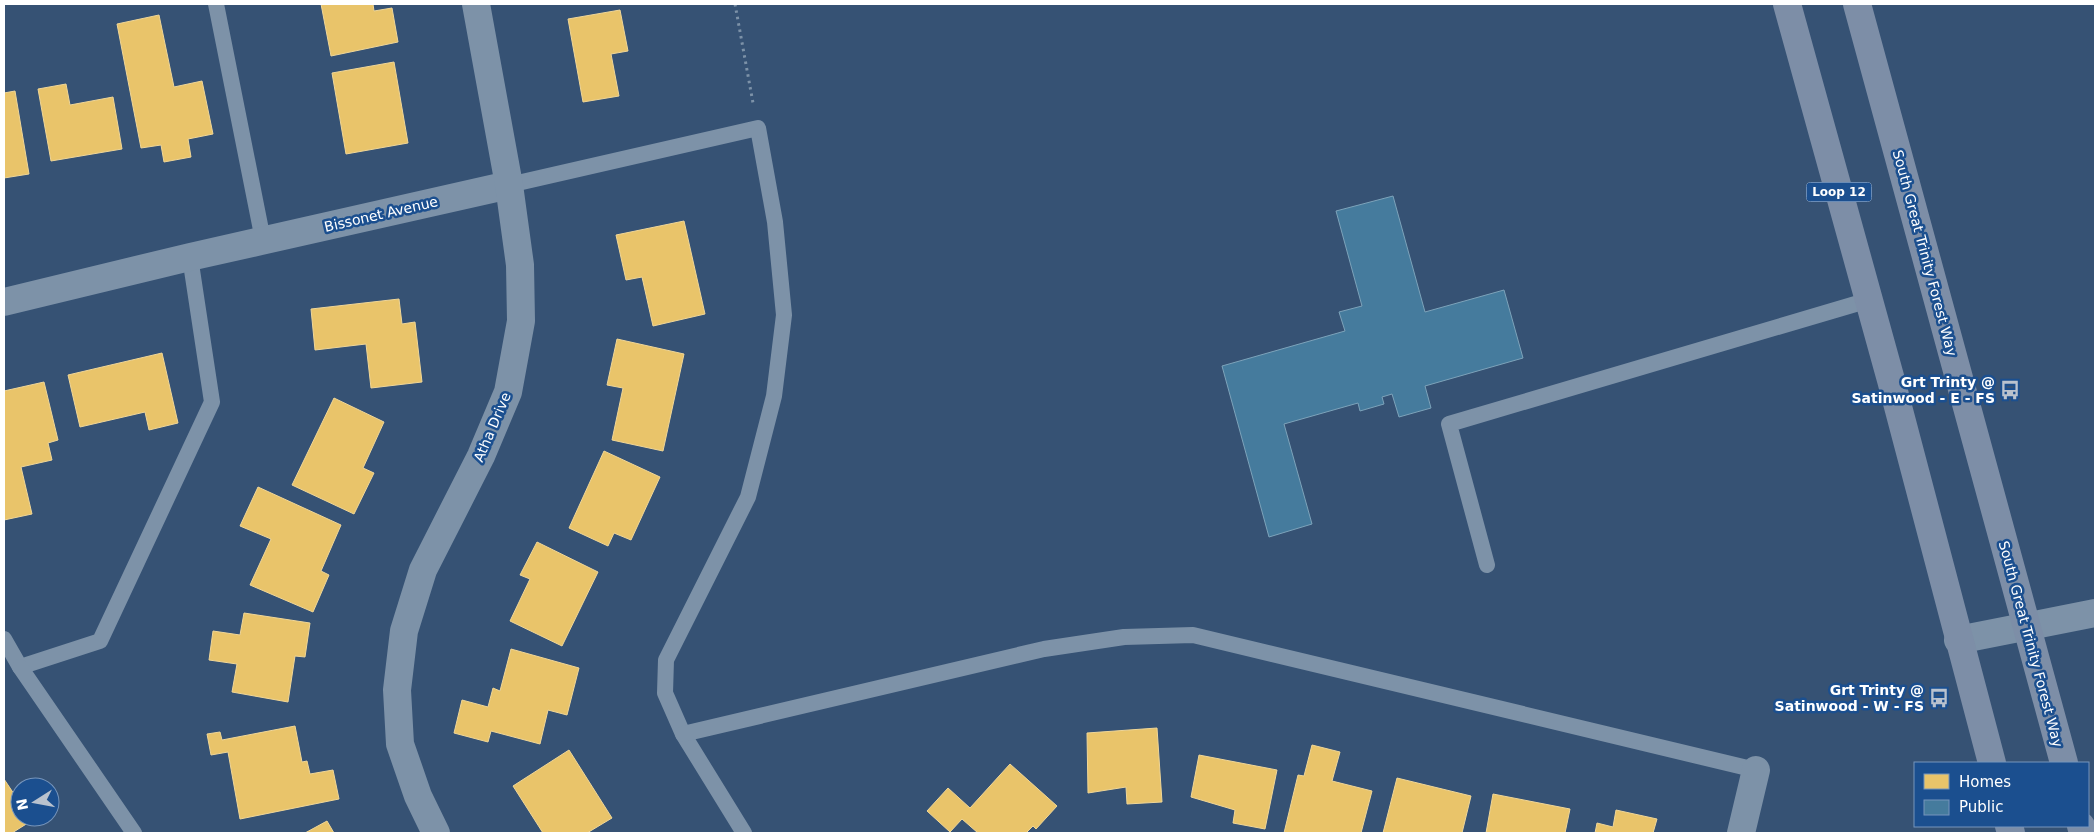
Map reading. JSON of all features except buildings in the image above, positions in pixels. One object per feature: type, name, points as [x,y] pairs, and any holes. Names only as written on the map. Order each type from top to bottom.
[{"type":"main road","name":"Loop 12","points":[[1787,4],[1869,300],[1992,762]]},
{"type":"main road","name":"South Great Trinity Forest Way","points":[[1857,4],[2064,762]]},
{"type":"street","name":"Atha Drive","points":[[436,833],[418,796],[400,744],[397,690],[404,631],[423,570],[481,456],[508,392],[521,321],[520,265],[509,185],[476,4]]},
{"type":"street","name":"Bissonet Avenue","points":[[4,302],[263,240],[509,185]]},
{"type":"street","points":[[1958,640],[2095,613]]},
{"type":"street","points":[[1741,833],[1756,770]]},
{"type":"lane","points":[[216,4],[263,240]]},
{"type":"lane","points":[[744,833],[683,734],[665,693],[666,660],[748,497],[775,387],[784,315],[775,222],[758,128]]},
{"type":"lane","name":"Bissonet Avenue","points":[[509,185],[758,128]]},
{"type":"lane","points":[[20,667],[100,641],[212,402],[190,257]]},
{"type":"lane","points":[[1487,565],[1449,424],[1869,300]]},
{"type":"lane","points":[[683,734],[1044,649],[1124,637],[1193,635],[1756,770]]},
{"type":"lane","points":[[4,639],[20,667],[134,833]]},
{"type":"path","points":[[735,4],[758,128]]},
{"type":"place","name":"Grt Trinty @ Satinwood - E - FS","points":[[2010,390]]},
{"type":"place","name":"Grt Trinty @ Satinwood - W - FS","points":[[1939,698]]}]
